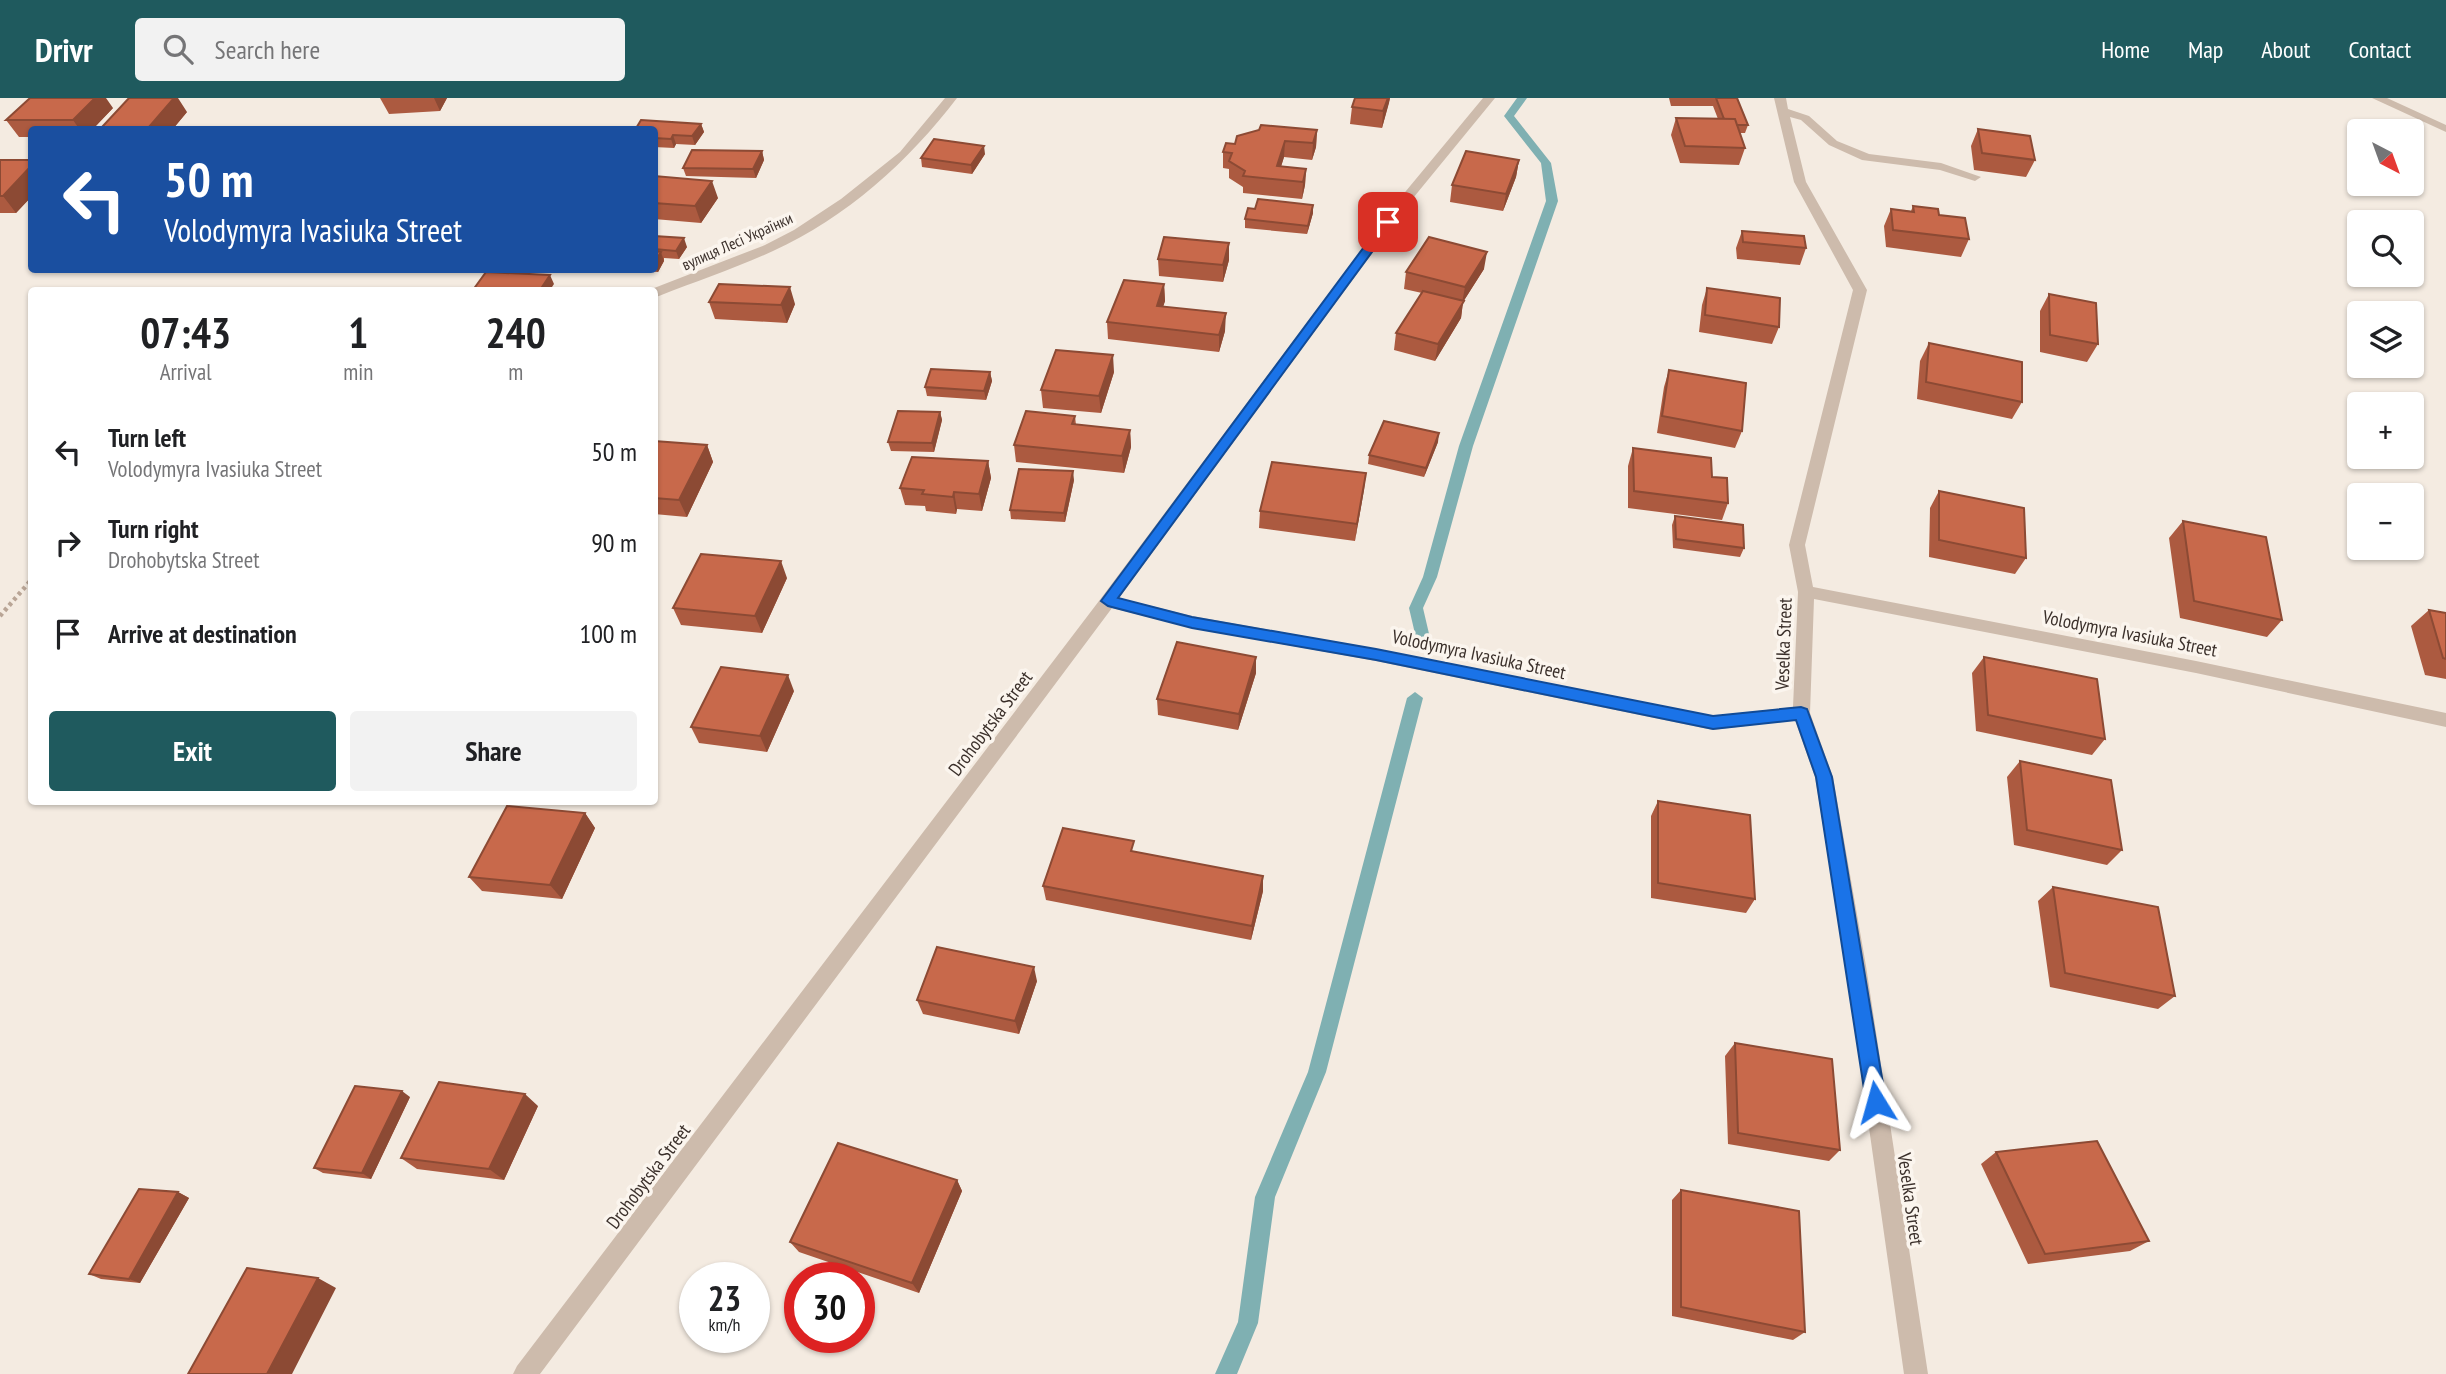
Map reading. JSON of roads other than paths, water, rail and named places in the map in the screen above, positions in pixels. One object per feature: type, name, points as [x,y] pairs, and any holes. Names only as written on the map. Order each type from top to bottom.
[{"type":"street","name":"вулиця Лесі Українки","points":[[658,291],[769,248],[836,208],[904,154],[951,98]]},
{"type":"street","name":"Drohobytska Street","points":[[525,1374],[1108,601],[1405,200],[1489,98]]},
{"type":"street","points":[[2378,98],[2446,129]]},
{"type":"street","points":[[1781,104],[1805,118],[1833,144],[1866,157],[1941,167],[1975,177]]},
{"type":"street","name":"Veselka Street","points":[[1781,104],[1800,182],[1860,290],[1797,545],[1806,592],[1801,713],[1824,777],[1856,966],[1916,1374]]},
{"type":"street","name":"Volodymyra Ivasiuka Street","points":[[1806,592],[2196,667],[2446,720]]},
{"type":"street","name":"Volodymyra Ivasiuka Street","points":[[1108,601],[1192,622],[1376,654],[1713,723],[1801,713]]},
{"type":"waterway","points":[[1423,638],[1416,608],[1430,577],[1466,446],[1552,201],[1546,163],[1509,116],[1522,98]]},
{"type":"waterway","points":[[1226,1374],[1248,1323],[1265,1197],[1317,1072],[1415,698]]}]
